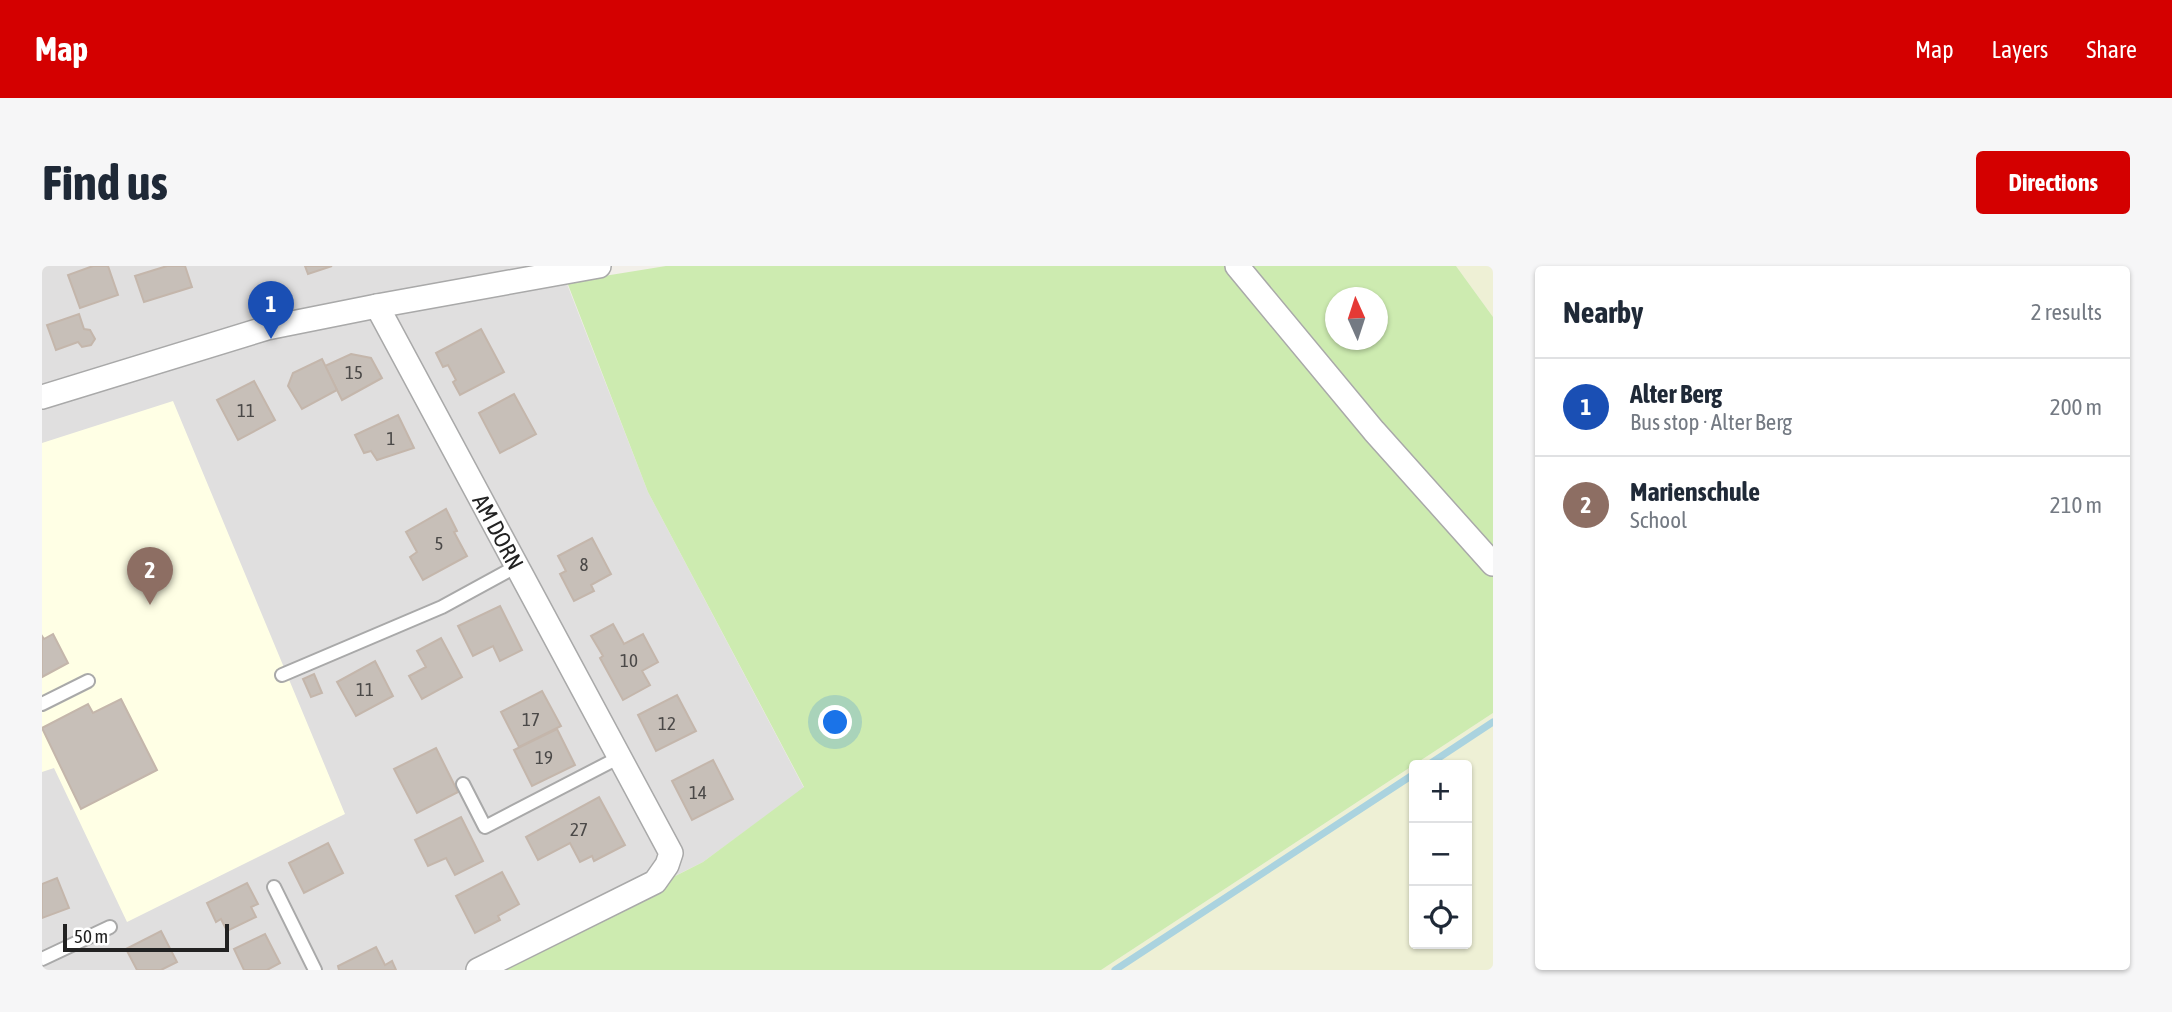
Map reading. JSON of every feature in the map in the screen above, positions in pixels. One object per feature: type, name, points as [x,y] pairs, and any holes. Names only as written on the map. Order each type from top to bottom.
[{"type":"street","points":[[42,397],[267,328],[550,270],[599,266]]},
{"type":"street","points":[[1237,266],[1374,430],[1493,564]]},
{"type":"street","name":"AM DORN","points":[[377,306],[671,853],[667,865],[655,882],[478,970]]},
{"type":"lane","points":[[282,675],[442,607],[517,566]]},
{"type":"lane","points":[[42,704],[88,681]]},
{"type":"lane","points":[[463,784],[485,827],[618,758]]},
{"type":"lane","points":[[274,887],[315,970]]},
{"type":"lane","points":[[42,959],[110,928]]},
{"type":"shaded area","points":[[42,266],[560,266],[648,492],[804,788],[703,862],[485,970],[42,970]]},
{"type":"shaded area","points":[[1456,266],[1493,266],[1493,317]]},
{"type":"shaded area","points":[[173,401],[345,814],[127,922],[54,768],[42,772],[42,443]]},
{"type":"shaded area","points":[[1493,713],[1493,970],[1101,970],[1409,768],[1409,949],[1472,949],[1472,760],[1421,760]]},
{"type":"green space","points":[[666,266],[1232,266],[1493,566],[1493,713],[1421,760],[1409,760],[1409,768],[1101,970],[489,970],[703,862],[804,787],[648,492],[567,282]]},
{"type":"green space","points":[[1243,266],[1456,266],[1493,317],[1493,561]]},
{"type":"building","points":[[93,266],[108,266],[118,295],[80,308],[68,275]]},
{"type":"building","points":[[167,266],[185,266],[192,287],[144,302],[135,276]]},
{"type":"building","points":[[305,266],[332,266],[308,274]]},
{"type":"building","points":[[79,314],[84,329],[90,330],[95,339],[91,345],[82,347],[78,342],[56,350],[47,325]]},
{"type":"building","points":[[481,329],[504,372],[460,395],[448,365],[443,367],[436,353]]},
{"type":"building","points":[[351,354],[371,358],[382,378],[342,400],[325,366]]},
{"type":"building","points":[[322,359],[337,390],[302,409],[288,386],[293,373]]},
{"type":"building","points":[[254,381],[275,420],[238,440],[217,400]]},
{"type":"building","points":[[514,394],[536,434],[500,453],[479,413]]},
{"type":"building","points":[[398,415],[414,448],[377,460],[371,451],[364,453],[355,435]]},
{"type":"building","points":[[446,509],[467,556],[423,580],[410,557],[417,552],[406,532]]},
{"type":"building","points":[[592,538],[611,574],[591,585],[594,591],[574,601],[560,574],[566,571],[558,556]]},
{"type":"building","points":[[500,606],[522,650],[500,661],[493,646],[473,656],[458,626]]},
{"type":"building","points":[[613,624],[624,644],[643,634],[658,662],[642,671],[650,685],[623,700],[591,636]]},
{"type":"building","points":[[53,634],[68,663],[42,677],[42,636],[44,639]]},
{"type":"building","points":[[441,638],[462,677],[422,699],[409,676],[426,667],[417,651]]},
{"type":"building","points":[[375,661],[393,696],[356,716],[337,682]]},
{"type":"building","points":[[314,674],[322,693],[311,697],[303,679]]},
{"type":"building","points":[[542,691],[561,726],[519,747],[501,712]]},
{"type":"building","points":[[677,695],[696,731],[656,751],[638,715]]},
{"type":"building","points":[[121,699],[157,770],[81,809],[42,728],[88,704],[93,713]]},
{"type":"building","points":[[557,729],[575,765],[532,786],[514,750]]},
{"type":"building","points":[[436,748],[458,792],[417,813],[394,769]]},
{"type":"building","points":[[713,760],[733,799],[692,820],[672,781]]},
{"type":"building","points":[[599,797],[625,845],[594,861],[592,856],[580,862],[570,843],[538,860],[526,837]]},
{"type":"building","points":[[461,817],[483,861],[455,875],[446,858],[428,866],[415,840]]},
{"type":"building","points":[[328,843],[343,873],[304,893],[289,863]]},
{"type":"building","points":[[502,872],[519,904],[498,916],[500,920],[475,933],[456,896]]},
{"type":"building","points":[[57,878],[69,908],[42,918],[42,884]]},
{"type":"building","points":[[247,883],[258,904],[251,907],[256,917],[227,931],[221,919],[216,922],[207,903]]},
{"type":"building","points":[[161,931],[177,962],[161,970],[137,970],[126,949]]},
{"type":"building","points":[[265,934],[280,963],[267,970],[244,970],[234,949]]},
{"type":"building","points":[[376,947],[385,965],[392,961],[396,970],[339,970],[338,966]]},
{"type":"waterway","points":[[1436,760],[1493,722]]},
{"type":"waterway","points":[[1115,970],[1409,777]]},
{"type":"place","name":"Alter Berg","points":[[271,339]]},
{"type":"place","name":"Marienschule","points":[[150,605]]}]
